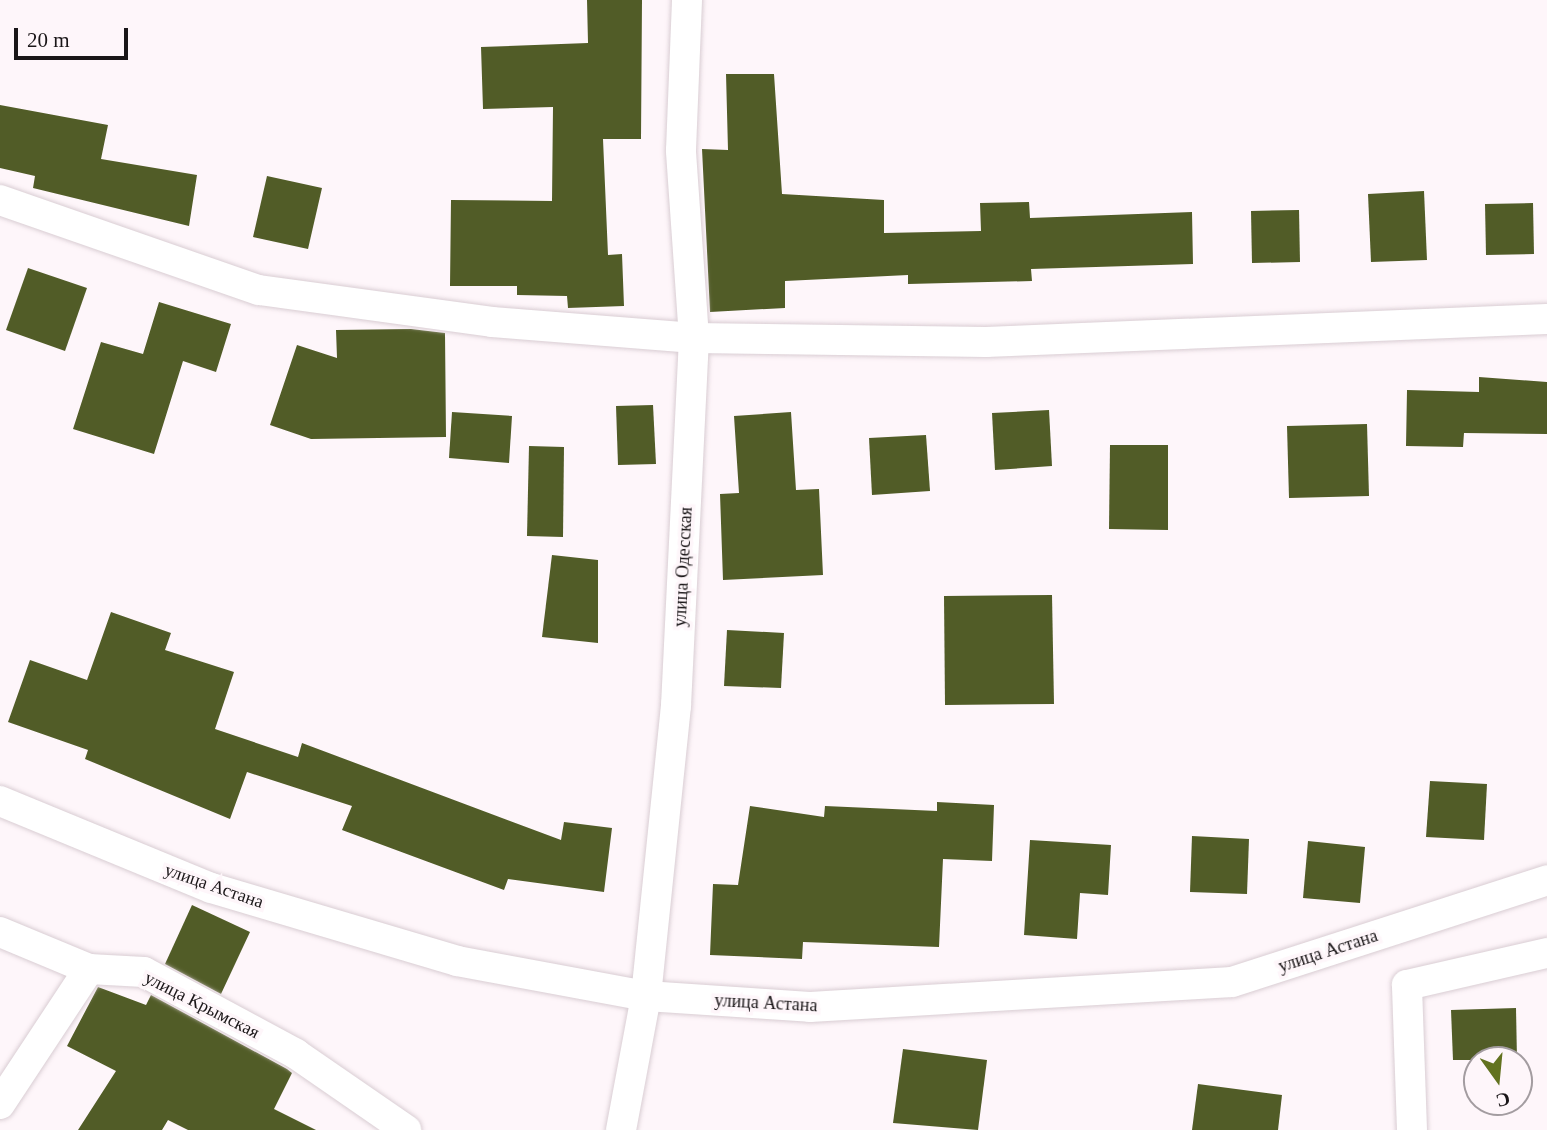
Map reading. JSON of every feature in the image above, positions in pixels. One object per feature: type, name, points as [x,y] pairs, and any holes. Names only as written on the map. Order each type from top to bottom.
[{"type":"street","name":"улица Одесская","points":[[621,1130],[646,996],[676,706],[694,338],[681,150],[687,0]]},
{"type":"street","points":[[0,200],[259,290],[492,322],[694,338],[986,342],[1547,319]]},
{"type":"street","name":"улица Астана","points":[[0,801],[211,888],[457,961],[646,996],[810,1007],[1233,982],[1547,880]]},
{"type":"street","name":"улица Крымская","points":[[0,932],[89,969],[144,972],[296,1054],[407,1130]]},
{"type":"street","points":[[1412,1130],[1407,985],[1547,953]]},
{"type":"street","points":[[0,1104],[89,969]]},
{"type":"building","points":[[587,0],[642,0],[641,139],[603,139],[608,255],[622,254],[624,306],[568,308],[567,296],[517,295],[517,286],[450,286],[451,200],[552,201],[553,107],[483,109],[481,47],[588,43]]},
{"type":"building","points":[[726,74],[774,74],[782,194],[884,200],[884,233],[981,231],[980,203],[1029,202],[1030,218],[1192,212],[1193,264],[1031,269],[1032,281],[908,284],[908,275],[785,281],[785,308],[710,312],[702,149],[728,150]]},
{"type":"building","points":[[0,105],[108,125],[101,159],[197,175],[189,226],[33,188],[35,176],[0,168]]},
{"type":"building","points":[[267,176],[322,188],[308,249],[253,237]]},
{"type":"building","points":[[1424,191],[1427,260],[1371,262],[1368,194]]},
{"type":"building","points":[[1533,203],[1534,254],[1486,255],[1485,204]]},
{"type":"building","points":[[1299,210],[1300,262],[1252,263],[1251,211]]},
{"type":"building","points":[[28,268],[87,288],[65,351],[6,330]]},
{"type":"building","points":[[159,302],[231,324],[216,372],[183,361],[154,454],[73,429],[101,342],[143,354]]},
{"type":"building","points":[[411,329],[445,333],[446,437],[311,439],[270,425],[297,345],[337,358],[336,330]]},
{"type":"building","points":[[1479,377],[1547,382],[1547,434],[1464,433],[1463,447],[1406,446],[1407,390],[1479,392]]},
{"type":"building","points":[[653,405],[656,464],[618,465],[616,406]]},
{"type":"building","points":[[1049,410],[1052,466],[995,470],[992,413]]},
{"type":"building","points":[[452,412],[512,416],[509,463],[449,458]]},
{"type":"building","points":[[791,412],[796,490],[819,489],[823,575],[723,580],[720,494],[739,493],[734,416]]},
{"type":"building","points":[[1367,424],[1369,496],[1289,498],[1287,426]]},
{"type":"building","points":[[926,435],[930,491],[872,495],[869,438]]},
{"type":"building","points":[[1110,445],[1168,445],[1168,530],[1109,529]]},
{"type":"building","points":[[529,446],[564,447],[563,537],[527,536]]},
{"type":"building","points":[[552,555],[598,560],[598,643],[542,637]]},
{"type":"building","points":[[1052,595],[1054,704],[945,705],[944,596]]},
{"type":"building","points":[[111,612],[171,633],[165,650],[234,672],[215,729],[298,757],[302,743],[561,840],[564,822],[612,828],[604,892],[508,879],[504,890],[342,830],[352,806],[247,772],[230,819],[85,759],[88,750],[8,722],[30,660],[87,680]]},
{"type":"building","points":[[727,630],[784,633],[781,688],[724,686]]},
{"type":"building","points":[[1430,781],[1487,784],[1484,840],[1426,837]]},
{"type":"building","points":[[937,802],[994,805],[992,861],[943,859],[939,947],[803,942],[802,959],[710,955],[713,884],[738,885],[750,806],[824,817],[825,806],[937,811]]},
{"type":"building","points":[[1192,836],[1249,839],[1247,894],[1190,892]]},
{"type":"building","points":[[1030,840],[1111,845],[1108,895],[1080,893],[1077,939],[1024,935]]},
{"type":"building","points":[[1308,841],[1365,847],[1360,903],[1303,898]]},
{"type":"building","points":[[192,905],[250,932],[221,994],[165,964]]},
{"type":"building","points":[[98,987],[146,1005],[151,995],[287,1069],[292,1073],[274,1109],[316,1130],[188,1130],[168,1120],[162,1130],[78,1130],[116,1071],[67,1046]]},
{"type":"building","points":[[1516,1008],[1517,1046],[1463,1046],[1463,1060],[1453,1060],[1451,1010]]},
{"type":"building","points":[[903,1049],[987,1060],[978,1130],[893,1123]]},
{"type":"building","points":[[1198,1084],[1282,1095],[1278,1130],[1192,1130]]}]
